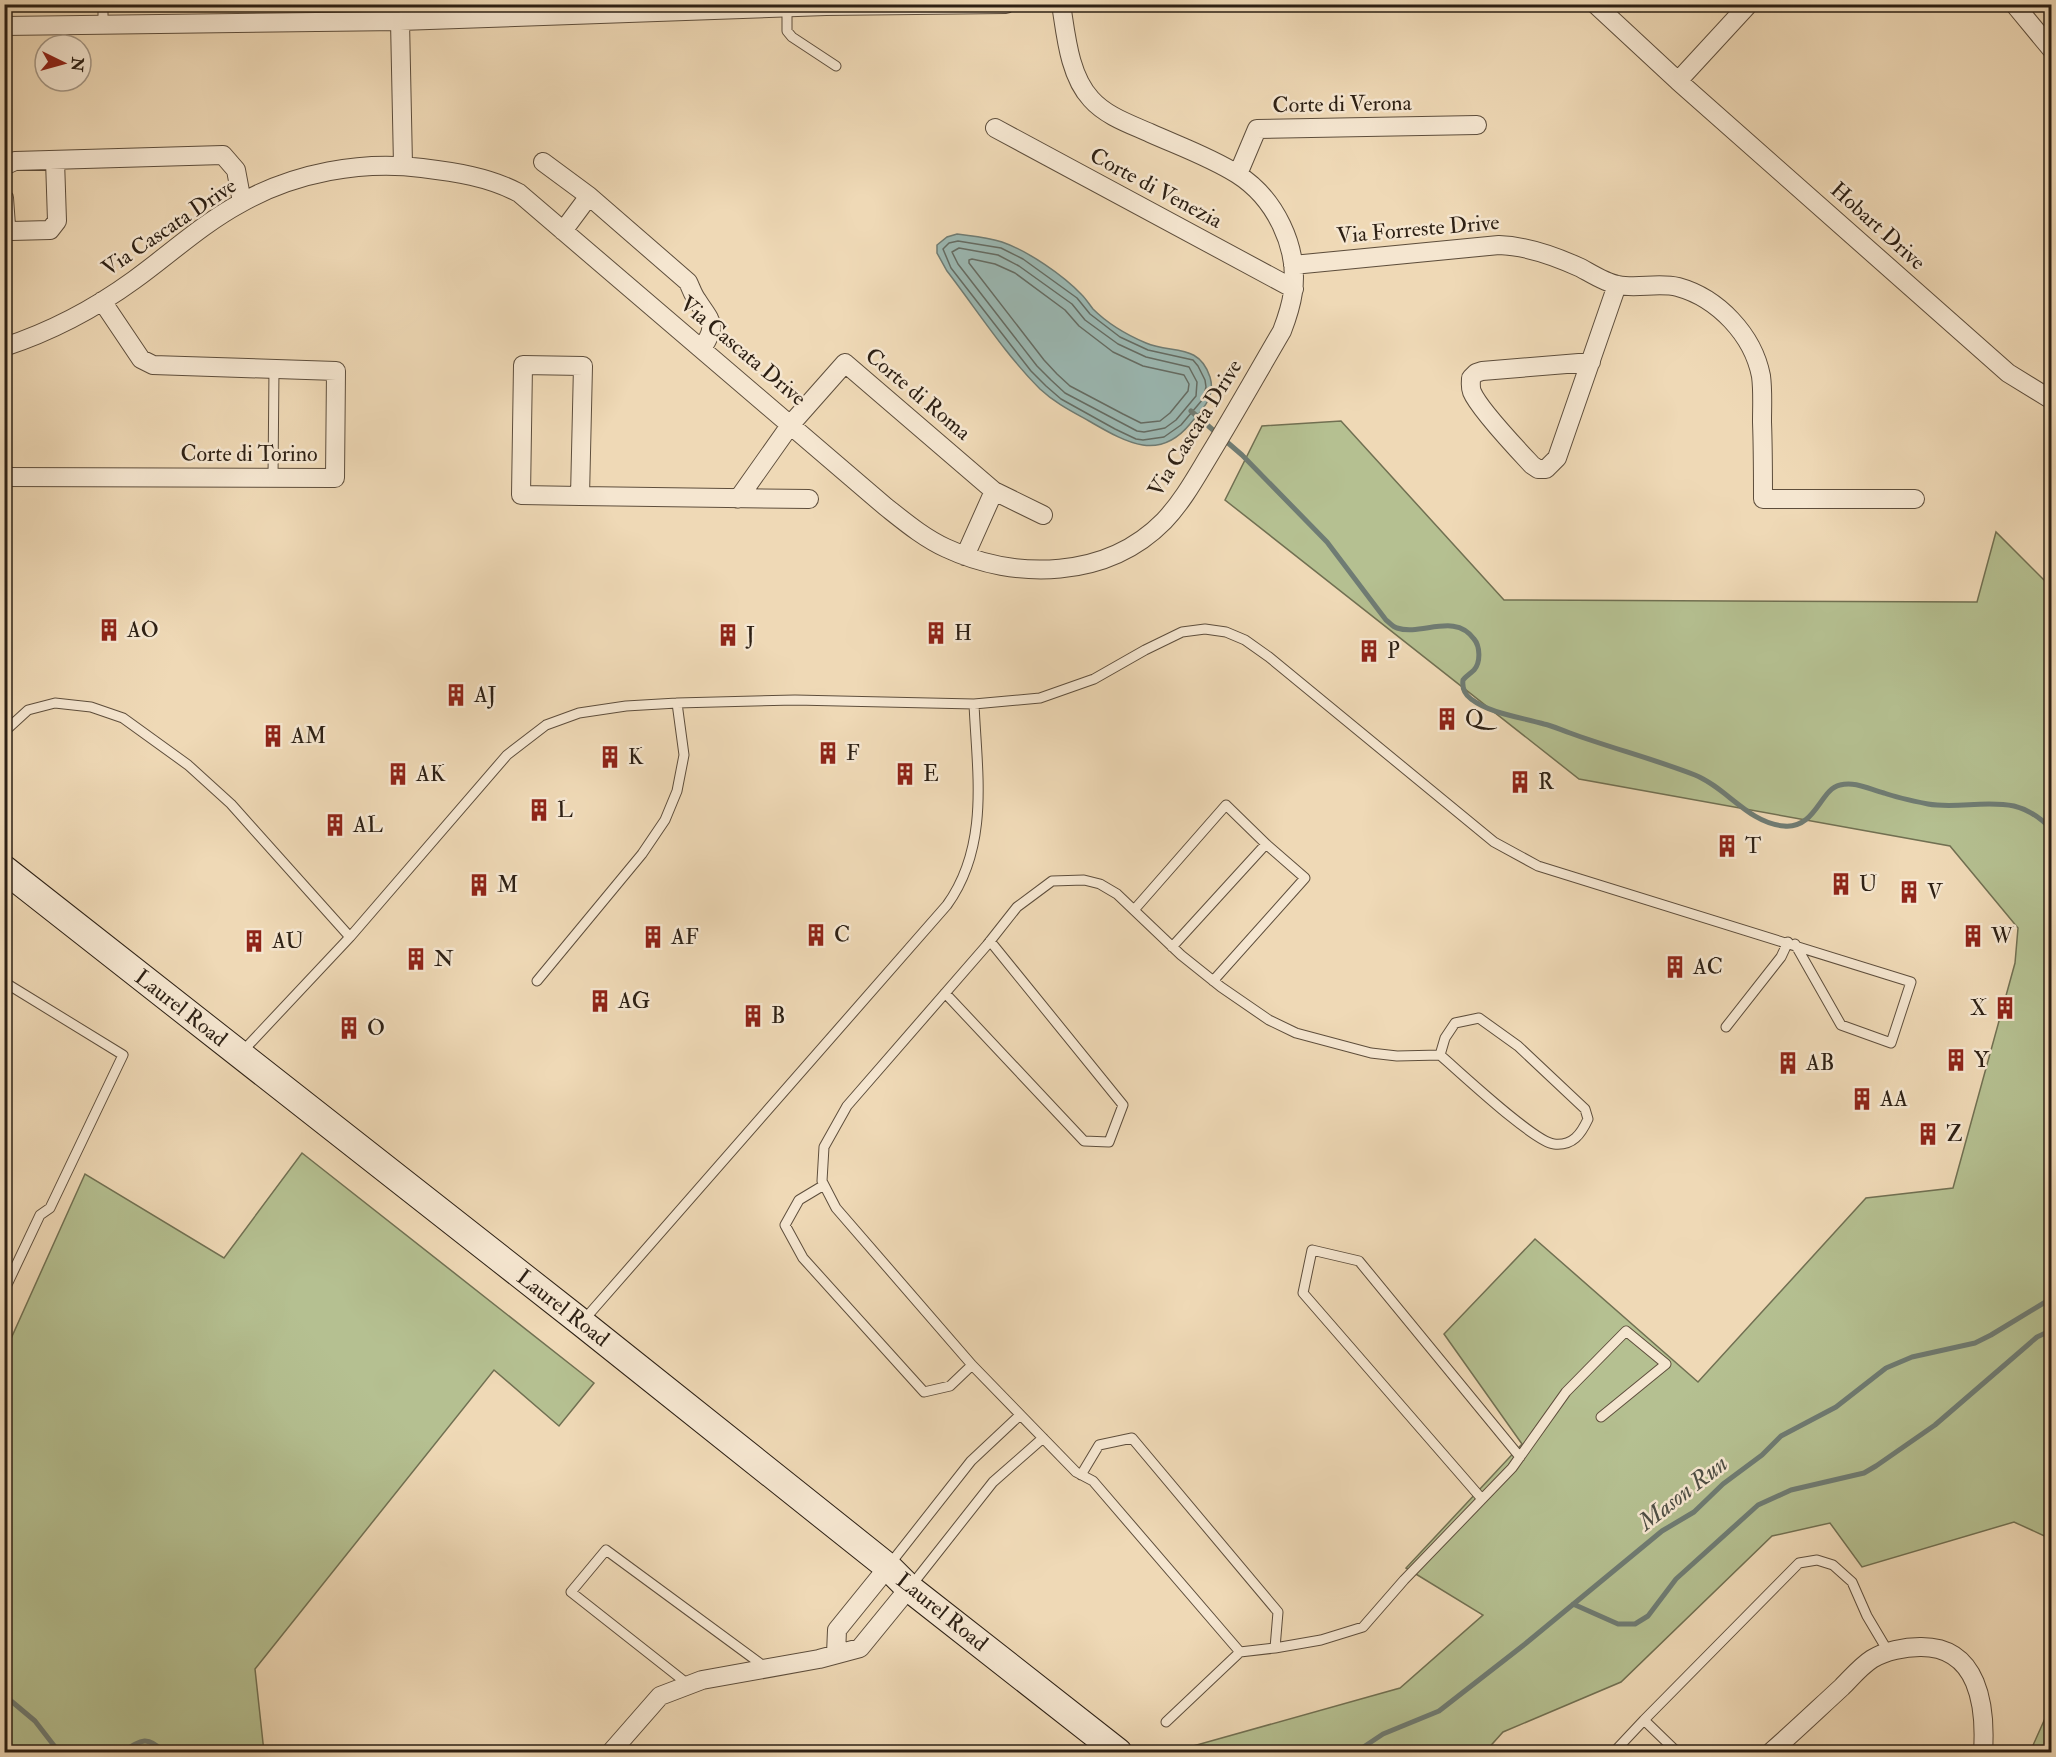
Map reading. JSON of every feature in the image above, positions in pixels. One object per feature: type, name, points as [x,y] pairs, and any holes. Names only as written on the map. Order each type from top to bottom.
[{"type":"main road","name":"Laurel Road","points":[[4,869],[582,1323],[888,1567],[909,1588],[1118,1752]]},
{"type":"street","points":[[4,27],[400,21],[787,8],[1006,4]]},
{"type":"street","name":"Via Cascata Drive","points":[[4,347],[42,334],[102,301],[133,281],[200,228],[242,202],[296,179],[351,169],[403,165],[471,176],[504,185],[519,193],[909,525],[937,543],[965,556],[1018,569],[1071,568],[1107,558],[1136,543],[1163,522],[1182,499],[1282,332],[1294,289],[1293,265],[1279,218],[1255,188],[1239,174],[1115,117],[1091,99],[1074,70],[1061,4]]},
{"type":"street","name":"Hobart Drive","points":[[1595,4],[1678,81],[2008,373],[2052,400]]},
{"type":"street","points":[[1678,81],[1749,4]]},
{"type":"street","points":[[2014,4],[2052,50]]},
{"type":"street","points":[[400,21],[403,165]]},
{"type":"street","name":"Corte di Verona","points":[[1239,174],[1257,129],[1477,125]]},
{"type":"street","name":"Corte di Venezia","points":[[995,128],[1294,289]]},
{"type":"street","points":[[4,166],[15,161],[223,155],[236,170],[242,202]]},
{"type":"street","points":[[4,198],[6,226],[11,231],[50,230],[57,221],[55,160]]},
{"type":"street","points":[[543,162],[589,196],[688,282],[712,325],[712,332],[702,348]]},
{"type":"street","points":[[563,231],[589,196]]},
{"type":"street","name":"Via Forreste Drive","points":[[1293,265],[1498,244],[1516,245],[1554,257],[1617,285],[1676,287],[1692,292],[1721,310],[1746,338],[1754,355],[1761,376],[1763,499],[1915,499]]},
{"type":"street","points":[[1591,362],[1482,371],[1471,378],[1470,386],[1483,408],[1532,465],[1538,470],[1552,465],[1560,452],[1591,362],[1617,285]]},
{"type":"street","name":"Corte di Torino","points":[[4,477],[335,478],[336,371],[153,365],[141,359],[102,301]]},
{"type":"street","name":"Corte di Roma","points":[[791,424],[845,363],[994,491],[1043,515]]},
{"type":"street","points":[[580,496],[583,366],[523,365],[520,495],[738,499],[808,499]]},
{"type":"street","points":[[738,499],[791,424]]},
{"type":"street","points":[[965,556],[994,491]]},
{"type":"street","points":[[836,1654],[837,1630],[888,1567]]},
{"type":"street","points":[[611,1752],[660,1696],[702,1680],[819,1659],[860,1648],[909,1588]]},
{"type":"street","points":[[1771,1752],[1872,1659],[1905,1647],[1937,1647],[1959,1658],[1966,1665],[1980,1696],[1985,1726],[1983,1752]]},
{"type":"lane","points":[[103,4],[103,25]]},
{"type":"lane","points":[[787,8],[787,31],[792,37],[836,66]]},
{"type":"lane","points":[[273,478],[274,369]]},
{"type":"lane","points":[[240,1055],[350,937],[507,755],[546,725],[579,713],[626,706],[677,703],[795,700],[974,704],[1040,698],[1094,680],[1145,650],[1182,632],[1205,630],[1226,632],[1245,640],[1269,657],[1494,842],[1538,866],[1791,943],[1911,982],[1891,1043],[1841,1025],[1791,943]]},
{"type":"lane","points":[[4,732],[28,710],[55,703],[91,707],[123,718],[188,765],[231,804],[350,937]]},
{"type":"lane","points":[[537,981],[642,854],[665,820],[677,792],[684,755],[677,703]]},
{"type":"lane","points":[[582,1323],[947,905],[958,889],[967,870],[975,843],[978,810],[974,704]]},
{"type":"lane","points":[[1134,910],[1226,805],[1305,878],[1213,981]]},
{"type":"lane","points":[[1172,947],[1266,844]]},
{"type":"lane","points":[[1240,1652],[1093,1482],[1081,1475],[972,1365],[836,1208],[822,1181],[824,1147],[847,1106],[1017,907],[1052,881],[1084,880],[1100,884],[1117,894],[1172,947],[1213,981],[1269,1020],[1296,1033],[1371,1053],[1397,1056],[1440,1055],[1532,1134],[1553,1144],[1571,1142],[1580,1135],[1588,1119],[1586,1109],[1546,1071],[1518,1046],[1479,1018],[1455,1023],[1445,1038],[1440,1055]]},
{"type":"lane","points":[[945,993],[1084,1141],[1109,1142],[1123,1105],[990,941]]},
{"type":"lane","points":[[1726,1026],[1791,943]]},
{"type":"lane","points":[[4,982],[123,1055],[50,1208],[40,1215],[4,1291]]},
{"type":"lane","points":[[824,1185],[799,1200],[784,1225],[803,1258],[924,1392],[950,1386],[972,1365]]},
{"type":"lane","points":[[1482,1499],[1303,1293],[1312,1250],[1359,1261],[1520,1456]]},
{"type":"lane","points":[[1166,1722],[1240,1652],[1321,1640],[1363,1627],[1404,1580],[1512,1468],[1566,1392],[1626,1330],[1666,1364],[1601,1418]]},
{"type":"lane","points":[[888,1567],[971,1461],[1020,1415]]},
{"type":"lane","points":[[909,1588],[993,1482],[1043,1438]]},
{"type":"lane","points":[[1081,1475],[1099,1445],[1132,1438],[1278,1612],[1275,1648]]},
{"type":"lane","points":[[688,1685],[571,1592],[606,1550],[767,1668]]},
{"type":"lane","points":[[1614,1752],[1799,1563],[1817,1560],[1833,1565],[1852,1582],[1867,1616],[1889,1653]]},
{"type":"lane","points":[[1644,1719],[1677,1752]]},
{"type":"green space","points":[[1341,421],[1504,600],[1977,602],[1996,532],[2051,587],[2051,1539],[2014,1522],[1862,1567],[1830,1523],[1772,1536],[1621,1682],[1503,1732],[1485,1752],[1202,1752],[1193,1746],[1400,1688],[1483,1615],[1406,1568],[1522,1444],[1444,1334],[1535,1239],[1698,1382],[1866,1198],[1953,1188],[2015,963],[2018,928],[1950,846],[1579,779],[1225,500],[1262,426]]},
{"type":"green space","points":[[302,1153],[594,1383],[559,1426],[494,1370],[255,1669],[264,1752],[5,1752],[5,1352],[85,1174],[224,1258]]},
{"type":"green space","points":[[2051,1705],[2051,1752],[2030,1752]]},
{"type":"water","points":[[957,234],[997,240],[1023,251],[1045,264],[1065,280],[1082,295],[1093,309],[1118,329],[1146,343],[1192,354],[1205,366],[1210,377],[1211,391],[1203,408],[1178,436],[1166,443],[1141,445],[1115,435],[1051,398],[1015,361],[947,271],[937,253],[937,245],[947,237]]},
{"type":"waterway","points":[[1191,411],[1242,455],[1327,542],[1393,626],[1407,630],[1438,626],[1457,627],[1466,631],[1474,639],[1479,659],[1474,670],[1463,680],[1463,688],[1465,693],[1479,704],[1497,712],[1551,726],[1695,775],[1707,781],[1759,819],[1784,826],[1795,825],[1811,815],[1833,788],[1851,784],[1928,804],[2014,806],[2035,815],[2052,830]]},
{"type":"waterway","points":[[2052,869],[2048,885],[2052,894]]},
{"type":"waterway","name":"Mason Run","points":[[1356,1752],[1383,1734],[1439,1711],[1525,1644],[1662,1531],[1694,1512],[1723,1484],[1762,1455],[1781,1436],[1836,1407],[1886,1368],[1912,1357],[1975,1343],[2052,1298]]},
{"type":"waterway","points":[[1573,1604],[1618,1624],[1635,1624],[1648,1616],[1676,1579],[1758,1505],[1791,1490],[1864,1473],[1876,1466],[1935,1425],[2037,1337],[2052,1330]]},
{"type":"waterway","points":[[4,1695],[35,1721],[59,1752]]},
{"type":"waterway","points":[[123,1752],[144,1741],[153,1743],[164,1752]]},
{"type":"place","name":"AO","points":[[109,630]]},
{"type":"place","name":"H","points":[[936,633]]},
{"type":"place","name":"J","points":[[728,635]]},
{"type":"place","name":"P","points":[[1369,651]]},
{"type":"place","name":"AJ","points":[[456,695]]},
{"type":"place","name":"Q","points":[[1447,719]]},
{"type":"place","name":"AM","points":[[273,736]]},
{"type":"place","name":"F","points":[[828,753]]},
{"type":"place","name":"K","points":[[610,757]]},
{"type":"place","name":"AK","points":[[398,774]]},
{"type":"place","name":"E","points":[[905,774]]},
{"type":"place","name":"R","points":[[1520,782]]},
{"type":"place","name":"L","points":[[539,810]]},
{"type":"place","name":"AL","points":[[335,825]]},
{"type":"place","name":"T","points":[[1727,846]]},
{"type":"place","name":"U","points":[[1841,884]]},
{"type":"place","name":"M","points":[[479,885]]},
{"type":"place","name":"V","points":[[1909,892]]},
{"type":"place","name":"C","points":[[816,935]]},
{"type":"place","name":"W","points":[[1973,936]]},
{"type":"place","name":"AF","points":[[653,937]]},
{"type":"place","name":"AU","points":[[254,941]]},
{"type":"place","name":"N","points":[[416,959]]},
{"type":"place","name":"AC","points":[[1675,967]]},
{"type":"place","name":"AG","points":[[600,1001]]},
{"type":"place","name":"X","points":[[2005,1008]]},
{"type":"place","name":"B","points":[[753,1016]]},
{"type":"place","name":"O","points":[[349,1028]]},
{"type":"place","name":"Y","points":[[1956,1060]]},
{"type":"place","name":"AB","points":[[1788,1063]]},
{"type":"place","name":"AA","points":[[1862,1099]]},
{"type":"place","name":"Z","points":[[1928,1134]]}]
